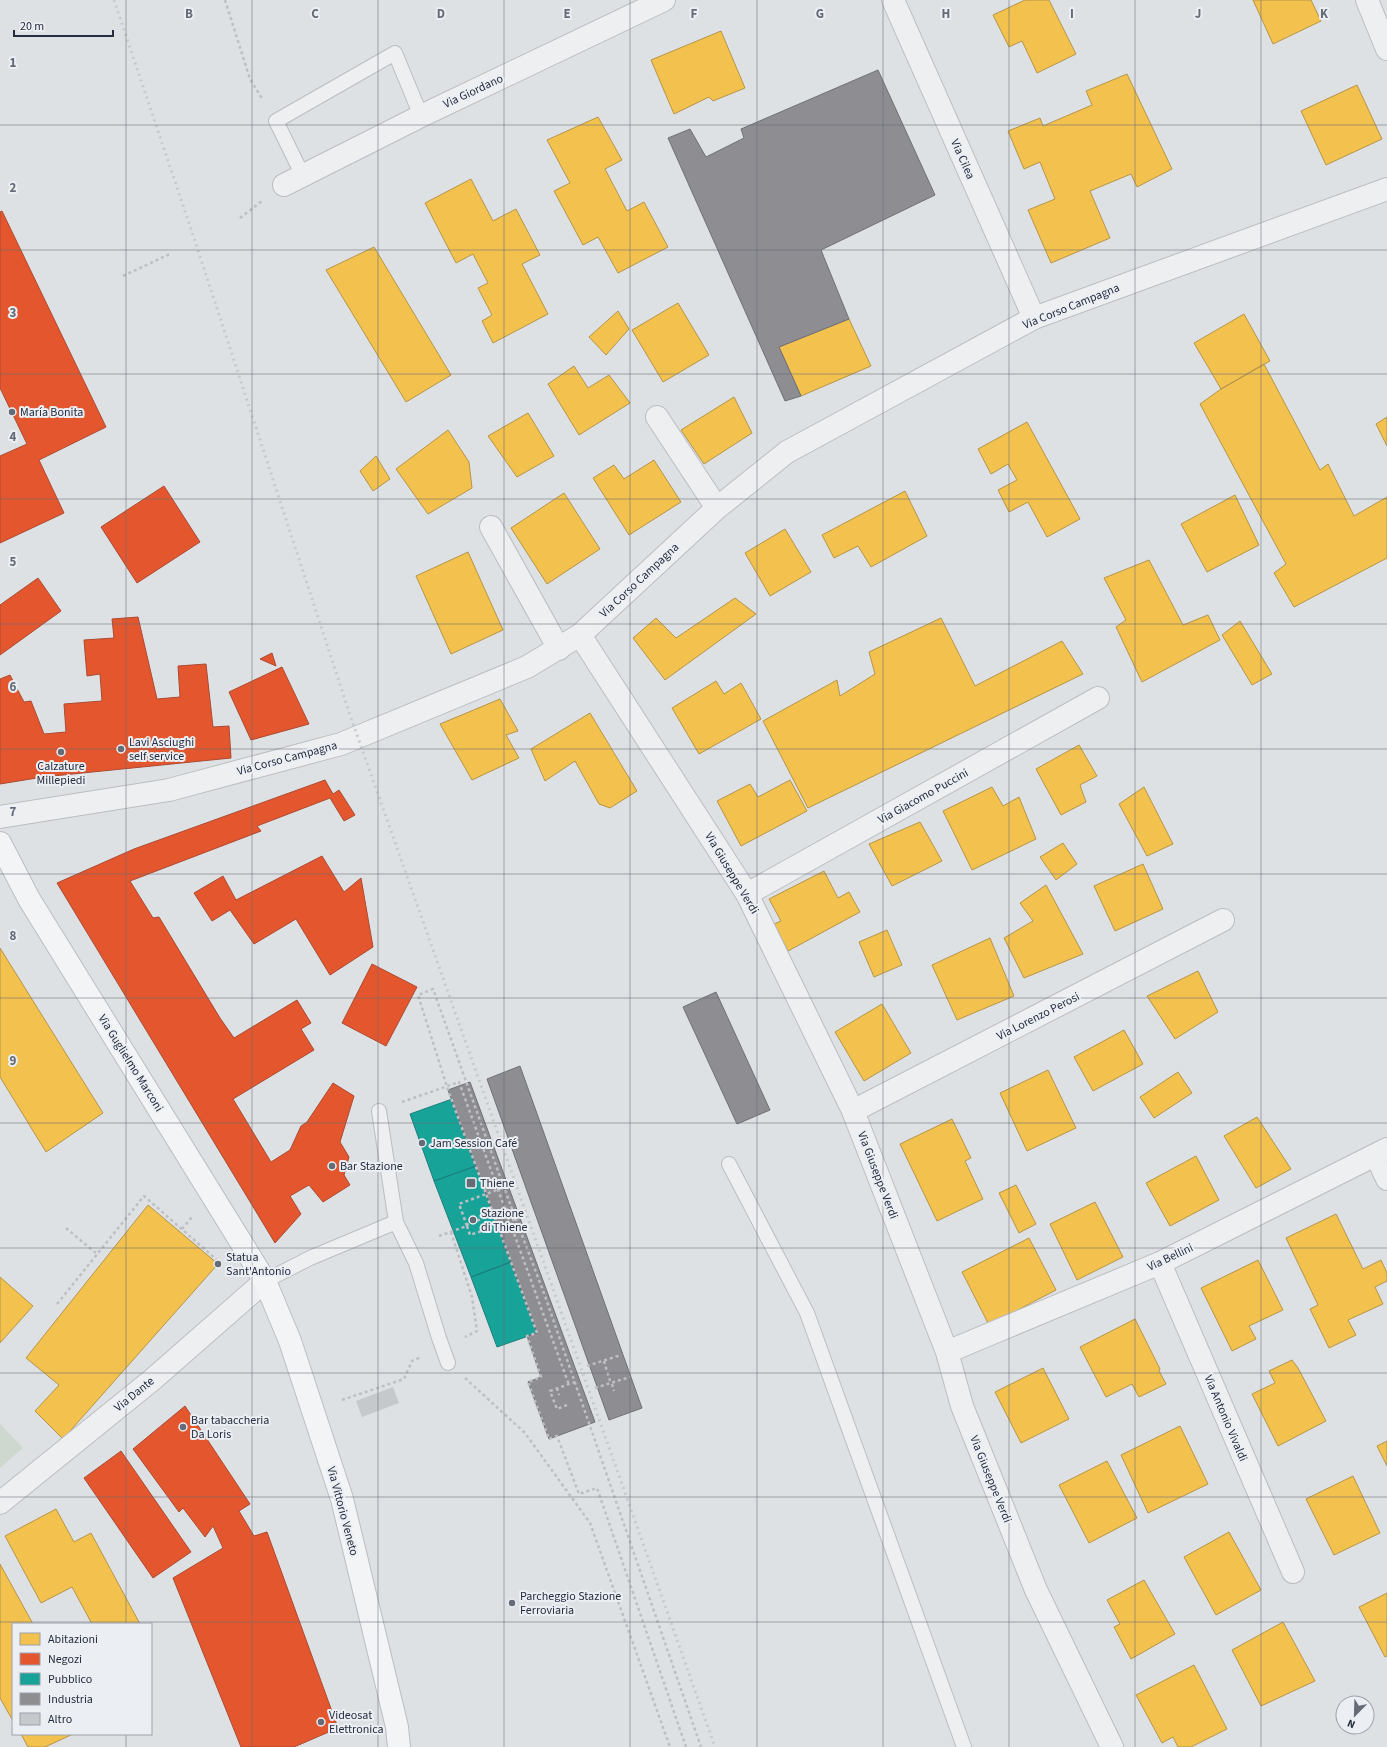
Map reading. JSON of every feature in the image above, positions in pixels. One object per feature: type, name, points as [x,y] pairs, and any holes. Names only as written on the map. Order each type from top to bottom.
[{"type":"main road","name":"Via Guglielmo Marconi","points":[[0,843],[29,898],[265,1281]]},
{"type":"main road","name":"Via Vittorio Veneto","points":[[265,1281],[290,1341],[342,1499],[397,1727],[399,1747]]},
{"type":"street","name":"Via Giordano","points":[[284,185],[421,116],[664,0]]},
{"type":"street","name":"Via Cilea","points":[[893,0],[1034,318]]},
{"type":"street","points":[[1367,0],[1387,49]]},
{"type":"street","name":"Via Corso Campagna","points":[[0,817],[169,790],[340,744],[527,667],[580,635],[717,508],[787,452],[1034,318],[1387,189]]},
{"type":"street","points":[[656,417],[717,508]]},
{"type":"street","points":[[491,527],[559,649]]},
{"type":"street","name":"Via Giuseppe Verdi","points":[[580,635],[747,894],[853,1111],[947,1352],[962,1406],[1036,1590],[1112,1747]]},
{"type":"street","name":"Via Giacomo Puccini","points":[[747,894],[1098,698]]},
{"type":"street","name":"Via Lorenzo Perosi","points":[[853,1111],[1223,920]]},
{"type":"street","points":[[1381,1152],[1387,1179]]},
{"type":"street","name":"Via Bellini","points":[[947,1352],[1160,1263],[1381,1152]]},
{"type":"street","name":"Via Antonio Vivaldi","points":[[1160,1263],[1293,1572]]},
{"type":"street","name":"Via Dante","points":[[0,1503],[152,1380],[265,1281]]},
{"type":"lane","points":[[303,176],[276,121],[395,53],[421,116]]},
{"type":"lane","points":[[380,1111],[396,1222],[416,1263],[448,1363]]},
{"type":"lane","points":[[730,1164],[807,1313],[964,1747]]},
{"type":"lane","points":[[265,1281],[310,1258],[396,1222]]},
{"type":"path","points":[[225,0],[250,79],[276,121]]},
{"type":"path","points":[[123,276],[172,253]]},
{"type":"path","points":[[686,1747],[597,1488],[579,1494],[557,1436],[549,1439],[528,1382],[542,1377],[527,1336],[537,1333],[447,1086],[418,995],[433,989],[575,1382],[701,1747]]},
{"type":"path","points":[[380,1111],[458,1082],[569,1385]]},
{"type":"path","points":[[505,1187],[459,1204],[470,1236],[516,1219]]},
{"type":"path","points":[[57,1304],[144,1196],[220,1263]]},
{"type":"path","points":[[439,1236],[512,1207]]},
{"type":"path","points":[[182,1228],[194,1214]]},
{"type":"path","points":[[66,1228],[97,1254]]},
{"type":"path","points":[[342,1400],[404,1379],[412,1361],[443,1349],[477,1331],[472,1297],[451,1232]]},
{"type":"path","points":[[587,1366],[621,1355]]},
{"type":"path","points":[[604,1361],[614,1391]]},
{"type":"path","points":[[448,1363],[525,1433],[590,1523],[670,1747]]},
{"type":"path","points":[[595,1388],[630,1377]]},
{"type":"path","points":[[567,1405],[557,1409],[550,1391],[575,1382]]},
{"type":"path","points":[[557,1388],[559,1395]]},
{"type":"shaded area","points":[[0,1424],[23,1448],[0,1468]]},
{"type":"building: Abitazioni","points":[[1025,0],[1049,0],[1076,54],[1037,73],[1022,41],[1009,47],[993,15]]},
{"type":"building: Abitazioni","points":[[1253,0],[1311,0],[1321,21],[1273,44]]},
{"type":"building: Abitazioni","points":[[721,31],[745,88],[713,101],[709,97],[674,114],[651,60]]},
{"type":"building: Abitazioni","points":[[1127,74],[1172,169],[1137,187],[1131,174],[1090,191],[1110,238],[1051,263],[1028,210],[1055,199],[1040,162],[1024,169],[1008,131],[1040,118],[1043,126],[1092,105],[1086,91]]},
{"type":"building: Abitazioni","points":[[1357,85],[1382,139],[1326,165],[1301,111]]},
{"type":"building: Abitazioni","points":[[598,117],[622,160],[605,169],[627,211],[644,202],[668,247],[618,273],[598,237],[583,245],[554,191],[570,183],[547,140]]},
{"type":"building: Abitazioni","points":[[471,179],[493,221],[516,209],[540,255],[522,264],[548,314],[493,343],[482,321],[492,315],[478,288],[488,283],[473,254],[456,263],[425,203]]},
{"type":"building: Abitazioni","points":[[374,247],[451,375],[406,402],[326,270]]},
{"type":"building: Abitazioni","points":[[678,303],[709,355],[663,382],[632,330]]},
{"type":"building: Abitazioni","points":[[618,311],[629,329],[606,355],[589,337]]},
{"type":"building: Abitazioni","points":[[1244,314],[1270,361],[1221,389],[1194,343]]},
{"type":"building: Abitazioni","points":[[849,319],[871,366],[801,396],[779,347]]},
{"type":"building: Abitazioni","points":[[1264,364],[1320,470],[1328,464],[1354,516],[1387,497],[1387,558],[1294,607],[1274,573],[1286,564],[1200,404],[1221,389]]},
{"type":"building: Abitazioni","points":[[574,366],[588,388],[609,375],[630,403],[579,435],[548,384]]},
{"type":"building: Abitazioni","points":[[734,397],[752,433],[704,464],[681,430]]},
{"type":"building: Abitazioni","points":[[528,413],[554,456],[517,477],[488,436]]},
{"type":"building: Abitazioni","points":[[1387,417],[1387,446],[1376,424]]},
{"type":"building: Abitazioni","points":[[1027,422],[1080,519],[1047,537],[1028,502],[1009,512],[998,490],[1017,480],[1008,464],[991,474],[978,449]]},
{"type":"building: Abitazioni","points":[[448,430],[469,462],[472,488],[428,514],[396,469]]},
{"type":"building: Abitazioni","points":[[376,456],[390,479],[373,491],[360,471]]},
{"type":"building: Abitazioni","points":[[654,460],[681,502],[629,535],[593,478],[614,465],[624,479]]},
{"type":"building: Abitazioni","points":[[905,491],[927,536],[871,567],[858,546],[834,558],[822,535]]},
{"type":"building: Abitazioni","points":[[564,493],[600,549],[547,584],[511,528]]},
{"type":"building: Abitazioni","points":[[1235,495],[1259,545],[1207,572],[1181,524]]},
{"type":"building: Abitazioni","points":[[785,529],[811,572],[770,596],[745,553]]},
{"type":"building: Abitazioni","points":[[468,552],[503,630],[451,654],[416,576]]},
{"type":"building: Abitazioni","points":[[1149,560],[1183,625],[1208,615],[1220,640],[1142,682],[1116,627],[1126,620],[1104,578]]},
{"type":"building: Abitazioni","points":[[735,598],[756,614],[665,680],[633,638],[656,618],[676,638]]},
{"type":"building: Abitazioni","points":[[941,618],[975,686],[1062,641],[1083,674],[808,808],[763,721],[837,680],[840,696],[875,674],[869,652]]},
{"type":"building: Abitazioni","points":[[1240,621],[1272,674],[1252,685],[1222,635]]},
{"type":"building: Abitazioni","points":[[716,681],[724,694],[741,683],[761,719],[699,754],[672,708]]},
{"type":"building: Abitazioni","points":[[500,699],[518,731],[506,735],[519,758],[472,780],[440,724]]},
{"type":"building: Abitazioni","points":[[590,713],[637,791],[610,808],[599,804],[575,761],[545,781],[531,749]]},
{"type":"building: Abitazioni","points":[[1079,745],[1097,776],[1080,785],[1086,802],[1061,815],[1036,769]]},
{"type":"building: Abitazioni","points":[[790,780],[807,811],[741,846],[717,801],[750,784],[758,797]]},
{"type":"building: Abitazioni","points":[[992,787],[1003,806],[1019,797],[1036,839],[972,870],[943,811]]},
{"type":"building: Abitazioni","points":[[1144,787],[1173,844],[1147,856],[1119,804]]},
{"type":"building: Abitazioni","points":[[920,822],[942,861],[892,886],[869,844]]},
{"type":"building: Abitazioni","points":[[1063,843],[1077,864],[1056,880],[1040,857]]},
{"type":"building: Abitazioni","points":[[1143,864],[1163,909],[1115,931],[1094,886]]},
{"type":"building: Abitazioni","points":[[824,871],[838,898],[849,892],[860,912],[788,951],[774,924],[781,921],[769,899]]},
{"type":"building: Abitazioni","points":[[1046,885],[1083,954],[1024,978],[1004,938],[1033,921],[1020,903]]},
{"type":"building: Abitazioni","points":[[887,930],[902,965],[874,977],[859,942]]},
{"type":"building: Abitazioni","points":[[990,938],[1014,996],[957,1020],[932,965]]},
{"type":"building: Abitazioni","points":[[0,948],[103,1113],[46,1152],[0,1077]]},
{"type":"building: Abitazioni","points":[[1198,971],[1218,1012],[1175,1039],[1147,996]]},
{"type":"building: Abitazioni","points":[[882,1004],[911,1053],[864,1081],[835,1032]]},
{"type":"building: Abitazioni","points":[[1124,1030],[1143,1064],[1093,1091],[1074,1057]]},
{"type":"building: Abitazioni","points":[[1048,1070],[1076,1128],[1027,1151],[1000,1093]]},
{"type":"building: Abitazioni","points":[[1178,1072],[1192,1093],[1154,1118],[1140,1097]]},
{"type":"building: Abitazioni","points":[[1257,1117],[1291,1169],[1256,1188],[1224,1136]]},
{"type":"building: Abitazioni","points":[[952,1119],[971,1158],[965,1161],[983,1199],[937,1221],[900,1144]]},
{"type":"building: Abitazioni","points":[[1196,1156],[1219,1200],[1170,1226],[1146,1183]]},
{"type":"building: Abitazioni","points":[[1016,1185],[1036,1224],[1019,1233],[999,1193]]},
{"type":"building: Abitazioni","points":[[1095,1202],[1123,1257],[1077,1280],[1050,1224]]},
{"type":"building: Abitazioni","points":[[148,1205],[218,1264],[63,1439],[35,1411],[59,1385],[26,1358]]},
{"type":"building: Abitazioni","points":[[1336,1214],[1363,1269],[1381,1260],[1387,1273],[1387,1281],[1375,1287],[1383,1304],[1348,1320],[1356,1335],[1329,1348],[1310,1309],[1318,1305],[1286,1238]]},
{"type":"building: Abitazioni","points":[[1029,1238],[1056,1290],[989,1325],[962,1272]]},
{"type":"building: Abitazioni","points":[[1258,1260],[1283,1310],[1249,1326],[1256,1339],[1232,1351],[1201,1288]]},
{"type":"building: Abitazioni","points":[[0,1277],[33,1306],[0,1343]]},
{"type":"building: Abitazioni","points":[[1135,1319],[1166,1384],[1139,1397],[1132,1384],[1106,1397],[1080,1347]]},
{"type":"building: Abitazioni","points":[[1292,1360],[1298,1368],[1326,1421],[1278,1446],[1252,1394],[1275,1383],[1269,1371]]},
{"type":"building: Abitazioni","points":[[1043,1368],[1069,1419],[1021,1443],[995,1392]]},
{"type":"building: Abitazioni","points":[[1180,1426],[1208,1484],[1148,1513],[1121,1455]]},
{"type":"building: Abitazioni","points":[[1387,1441],[1387,1466],[1377,1446]]},
{"type":"building: Abitazioni","points":[[1107,1461],[1137,1518],[1089,1543],[1059,1485]]},
{"type":"building: Abitazioni","points":[[1353,1476],[1380,1533],[1334,1555],[1306,1499]]},
{"type":"building: Abitazioni","points":[[56,1509],[74,1542],[91,1533],[139,1623],[91,1623],[72,1587],[41,1603],[5,1536]]},
{"type":"building: Abitazioni","points":[[1229,1532],[1261,1590],[1216,1615],[1184,1557]]},
{"type":"building: Abitazioni","points":[[0,1564],[32,1623],[12,1623],[12,1719],[0,1698]]},
{"type":"building: Abitazioni","points":[[1144,1580],[1175,1634],[1131,1659],[1114,1627],[1120,1624],[1107,1600]]},
{"type":"building: Abitazioni","points":[[1387,1593],[1387,1656],[1385,1657],[1359,1607]]},
{"type":"building: Abitazioni","points":[[1283,1622],[1315,1681],[1261,1706],[1232,1650]]},
{"type":"building: Abitazioni","points":[[1194,1665],[1227,1729],[1191,1747],[1178,1747],[1173,1737],[1162,1743],[1136,1695]]},
{"type":"building: Abitazioni","points":[[22,1735],[71,1735],[45,1747],[28,1747]]},
{"type":"building: Negozi","points":[[2,211],[106,427],[39,460],[64,513],[0,543],[0,456],[27,444],[0,388],[0,212]]},
{"type":"building: Negozi","points":[[164,486],[200,542],[137,583],[101,527]]},
{"type":"building: Negozi","points":[[38,578],[61,611],[0,655],[0,605]]},
{"type":"building: Negozi","points":[[138,617],[157,699],[180,697],[178,666],[206,664],[213,727],[229,726],[231,758],[43,777],[0,784],[0,679],[10,675],[24,702],[31,701],[44,734],[66,732],[64,704],[102,701],[100,674],[87,676],[84,640],[114,638],[112,619]]},
{"type":"building: Negozi","points":[[272,653],[276,666],[260,659]]},
{"type":"building: Negozi","points":[[282,667],[309,724],[251,740],[229,692]]},
{"type":"building: Negozi","points":[[325,780],[333,794],[339,790],[355,815],[344,821],[330,798],[257,826],[261,831],[130,881],[153,918],[159,917],[220,1018],[234,1038],[297,1000],[311,1023],[301,1029],[314,1050],[233,1099],[271,1162],[290,1150],[301,1126],[307,1122],[333,1083],[354,1096],[340,1142],[349,1157],[344,1175],[350,1185],[323,1202],[309,1185],[290,1196],[301,1214],[275,1243],[57,883],[134,849]]},
{"type":"building: Negozi","points":[[322,856],[344,892],[361,878],[373,947],[330,975],[296,919],[254,944],[230,910],[212,921],[194,893],[223,876],[236,900]]},
{"type":"building: Negozi","points":[[372,964],[417,987],[386,1046],[342,1023]]},
{"type":"building: Negozi","points":[[185,1406],[250,1504],[239,1511],[254,1536],[267,1532],[338,1728],[294,1747],[241,1747],[173,1578],[223,1548],[213,1526],[205,1537],[183,1508],[179,1512],[133,1449]]},
{"type":"building: Negozi","points":[[121,1451],[191,1552],[153,1578],[84,1478]]},
{"type":"building: Pubblico","points":[[452,1099],[476,1166],[434,1181],[410,1114]]},
{"type":"building: Pubblico","name":"Stazione di Thiene","points":[[476,1166],[511,1262],[471,1277],[434,1181]]},
{"type":"building: Pubblico","points":[[511,1262],[537,1333],[497,1347],[471,1277]]},
{"type":"building: Industria","points":[[878,70],[935,195],[821,250],[849,319],[779,347],[801,396],[785,401],[668,138],[690,129],[706,157],[744,138],[741,129]]},
{"type":"building: Industria","points":[[716,992],[770,1110],[737,1124],[683,1007]]},
{"type":"building: Industria","points":[[520,1066],[642,1408],[609,1420],[487,1079]]},
{"type":"building: Industria","points":[[470,1082],[595,1422],[549,1439],[528,1382],[541,1377],[527,1336],[537,1333],[448,1090]]},
{"type":"building: Altro","points":[[393,1387],[399,1403],[362,1417],[356,1401]]},
{"type":"railway","points":[[114,0],[192,232],[350,715],[715,1747]]},
{"type":"place","name":"María Bonita","points":[[12,412]]},
{"type":"place","name":"Lavi Asciughi self service","points":[[121,749]]},
{"type":"place","name":"Calzature Millepiedi","points":[[61,752]]},
{"type":"place","name":"Jam Session Café","points":[[422,1143]]},
{"type":"place","name":"Bar Stazione","points":[[332,1166]]},
{"type":"place","name":"Thiene","points":[[471,1183]]},
{"type":"place","name":"Stazione di Thiene","points":[[473,1220]]},
{"type":"place","name":"Statua Sant'Antonio","points":[[218,1264]]},
{"type":"place","name":"Bar tabaccheria Da Loris","points":[[183,1427]]},
{"type":"place","name":"Parcheggio Stazione Ferroviaria","points":[[512,1603]]},
{"type":"place","name":"Videosat Elettronica","points":[[321,1722]]}]
